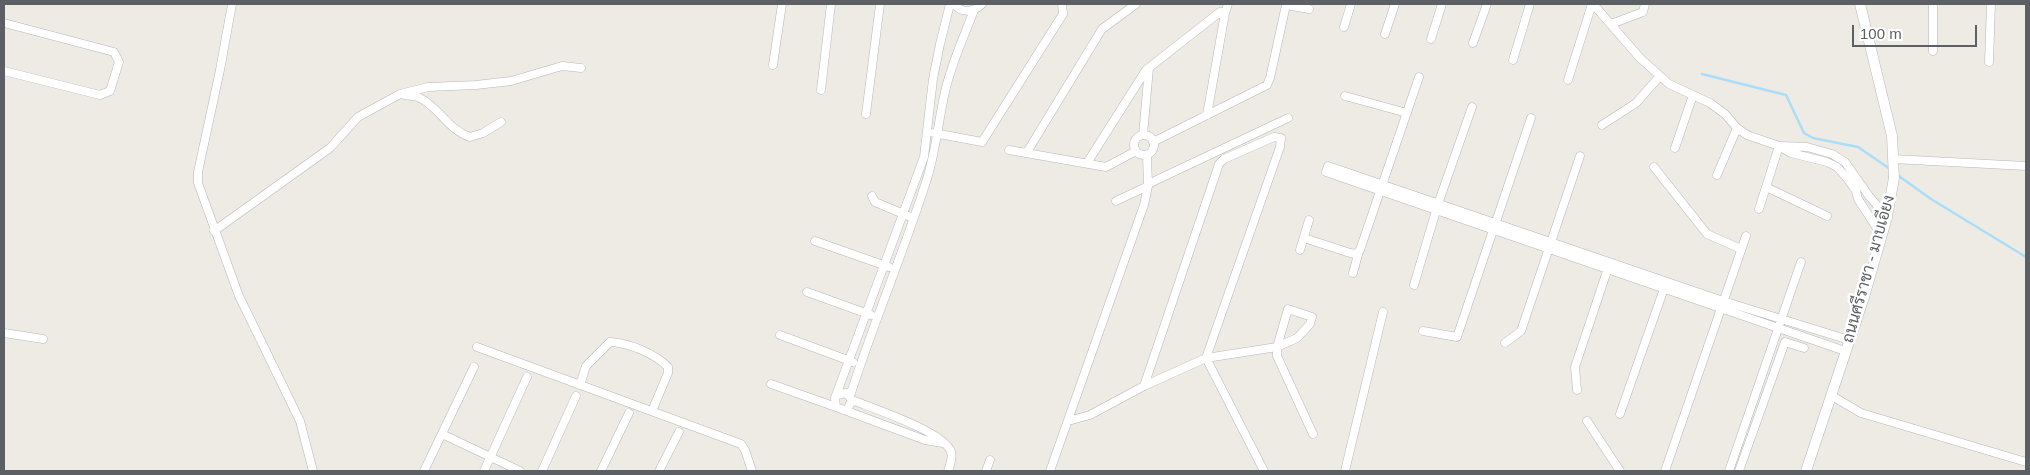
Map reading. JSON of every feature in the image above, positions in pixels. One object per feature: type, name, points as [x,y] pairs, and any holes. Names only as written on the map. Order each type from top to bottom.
[{"type":"main road","name":"ถนนศรีราชา - มาบเอียง","points":[[1806,471],[1864,296],[1887,217],[1894,178],[1892,136],[1860,4]]},
{"type":"street","points":[[232,4],[198,172],[198,183],[214,232],[239,296],[300,421],[313,471]]},
{"type":"street","points":[[773,65],[782,4]]},
{"type":"street","points":[[821,90],[831,4]]},
{"type":"street","points":[[866,114],[880,4]]},
{"type":"street","points":[[836,407],[835,398],[838,395],[924,157],[940,44],[952,4],[965,11],[974,10],[982,4]]},
{"type":"street","points":[[927,131],[982,142],[1063,14],[1062,4]]},
{"type":"street","points":[[1028,152],[1102,30],[1136,4]]},
{"type":"street","points":[[1207,115],[1228,4]]},
{"type":"street","points":[[1153,142],[1267,85],[1270,78],[1283,4],[1309,9]]},
{"type":"street","points":[[1344,27],[1351,4]]},
{"type":"street","points":[[1385,34],[1395,4]]},
{"type":"street","points":[[1431,39],[1442,4]]},
{"type":"street","points":[[1473,44],[1487,4]]},
{"type":"street","points":[[1513,60],[1530,4]]},
{"type":"street","points":[[1568,80],[1592,4],[1640,58],[1669,84],[1710,103],[1737,128],[1758,140],[1779,146],[1807,147],[1832,154],[1845,162],[1869,196],[1887,217]]},
{"type":"street","points":[[1611,24],[1643,12],[1645,4]]},
{"type":"street","points":[[1933,4],[1933,51]]},
{"type":"street","points":[[1989,62],[1991,4]]},
{"type":"street","points":[[844,410],[848,408],[876,317],[927,180],[945,92],[955,59],[974,10]]},
{"type":"street","points":[[1087,163],[1148,68],[1220,12],[1226,13]]},
{"type":"street","points":[[4,22],[114,52],[119,62],[110,91],[100,95],[4,70]]},
{"type":"street","points":[[214,232],[330,148],[358,117],[400,94],[428,87],[511,81],[562,66],[581,68]]},
{"type":"street","points":[[1143,136],[1148,68]]},
{"type":"street","points":[[1602,124],[1636,103],[1660,76]]},
{"type":"street","points":[[1353,273],[1419,77]]},
{"type":"street","points":[[400,94],[420,98],[441,114],[453,128],[470,137],[483,133],[501,122]]},
{"type":"street","points":[[1675,148],[1692,95]]},
{"type":"street","points":[[1345,96],[1407,113]]},
{"type":"street","points":[[1414,285],[1437,207],[1472,107]]},
{"type":"street","points":[[1116,201],[1288,118]]},
{"type":"street","points":[[1423,331],[1457,337],[1531,118]]},
{"type":"street","points":[[1718,175],[1737,128]]},
{"type":"street","points":[[1143,136],[1151,138],[1153,142],[1153,150],[1147,155],[1139,154],[1134,147],[1136,139],[1143,136]]},
{"type":"street","points":[[1144,386],[1219,164],[1224,159],[1274,137],[1281,138],[1280,147],[1206,358],[1264,471]]},
{"type":"street","points":[[1759,209],[1779,146]]},
{"type":"street","points":[[1779,146],[1791,153],[1827,162],[1837,167],[1856,191],[1858,199],[1882,236]]},
{"type":"street","points":[[1009,150],[1106,167],[1136,151]]},
{"type":"street","points":[[1050,471],[1144,204],[1148,185],[1147,155]]},
{"type":"street","points":[[1505,343],[1520,331],[1580,156]]},
{"type":"street","points":[[1893,159],[2026,166]]},
{"type":"street","points":[[1382,188],[1326,172],[1328,166],[1382,188],[1722,304],[1779,328],[1845,351]]},
{"type":"street","points":[[1654,167],[1707,234],[1741,248]]},
{"type":"street","points":[[1766,187],[1827,216]]},
{"type":"street","points":[[872,196],[875,202],[913,218]]},
{"type":"street","points":[[1300,250],[1309,220]]},
{"type":"street","points":[[1665,471],[1746,236]]},
{"type":"street","points":[[1304,238],[1350,253],[1356,254],[1360,250]]},
{"type":"street","points":[[815,242],[894,269]]},
{"type":"street","points":[[1729,471],[1801,262]]},
{"type":"street","points":[[1577,390],[1575,367],[1609,265]]},
{"type":"street","points":[[1620,414],[1665,285]]},
{"type":"street","points":[[807,292],[876,317]]},
{"type":"street","points":[[1722,304],[1782,319],[1849,340]]},
{"type":"street","points":[[1068,421],[1090,415],[1144,386],[1206,358],[1277,347],[1297,338],[1310,324],[1312,317],[1288,309],[1277,347],[1277,356],[1313,434]]},
{"type":"street","points":[[1345,471],[1383,312]]},
{"type":"street","points":[[4,334],[43,339]]},
{"type":"street","points":[[780,335],[860,365]]},
{"type":"street","points":[[580,385],[586,366],[610,342],[630,346],[654,357],[668,367],[668,373],[652,411]]},
{"type":"street","points":[[1740,471],[1785,342],[1804,348]]},
{"type":"street","points":[[477,347],[741,444],[752,471]]},
{"type":"street","points":[[424,471],[474,367]]},
{"type":"street","points":[[484,471],[527,377]]},
{"type":"street","points":[[771,384],[925,440],[945,444]]},
{"type":"street","points":[[838,395],[846,393],[851,398],[928,431],[945,444],[951,452],[948,471]]},
{"type":"street","points":[[542,471],[576,396]]},
{"type":"street","points":[[1832,396],[1861,413],[2026,462]]},
{"type":"street","points":[[601,471],[629,413]]},
{"type":"street","points":[[1587,421],[1620,471]]},
{"type":"street","points":[[659,471],[680,432]]},
{"type":"street","points":[[442,434],[520,471]]},
{"type":"street","points":[[986,471],[990,460]]},
{"type":"waterway","points":[[1702,74],[1786,95],[1804,133],[1813,138],[1858,147],[1890,169]]},
{"type":"waterway","points":[[1896,174],[1931,199],[2026,257]]}]
